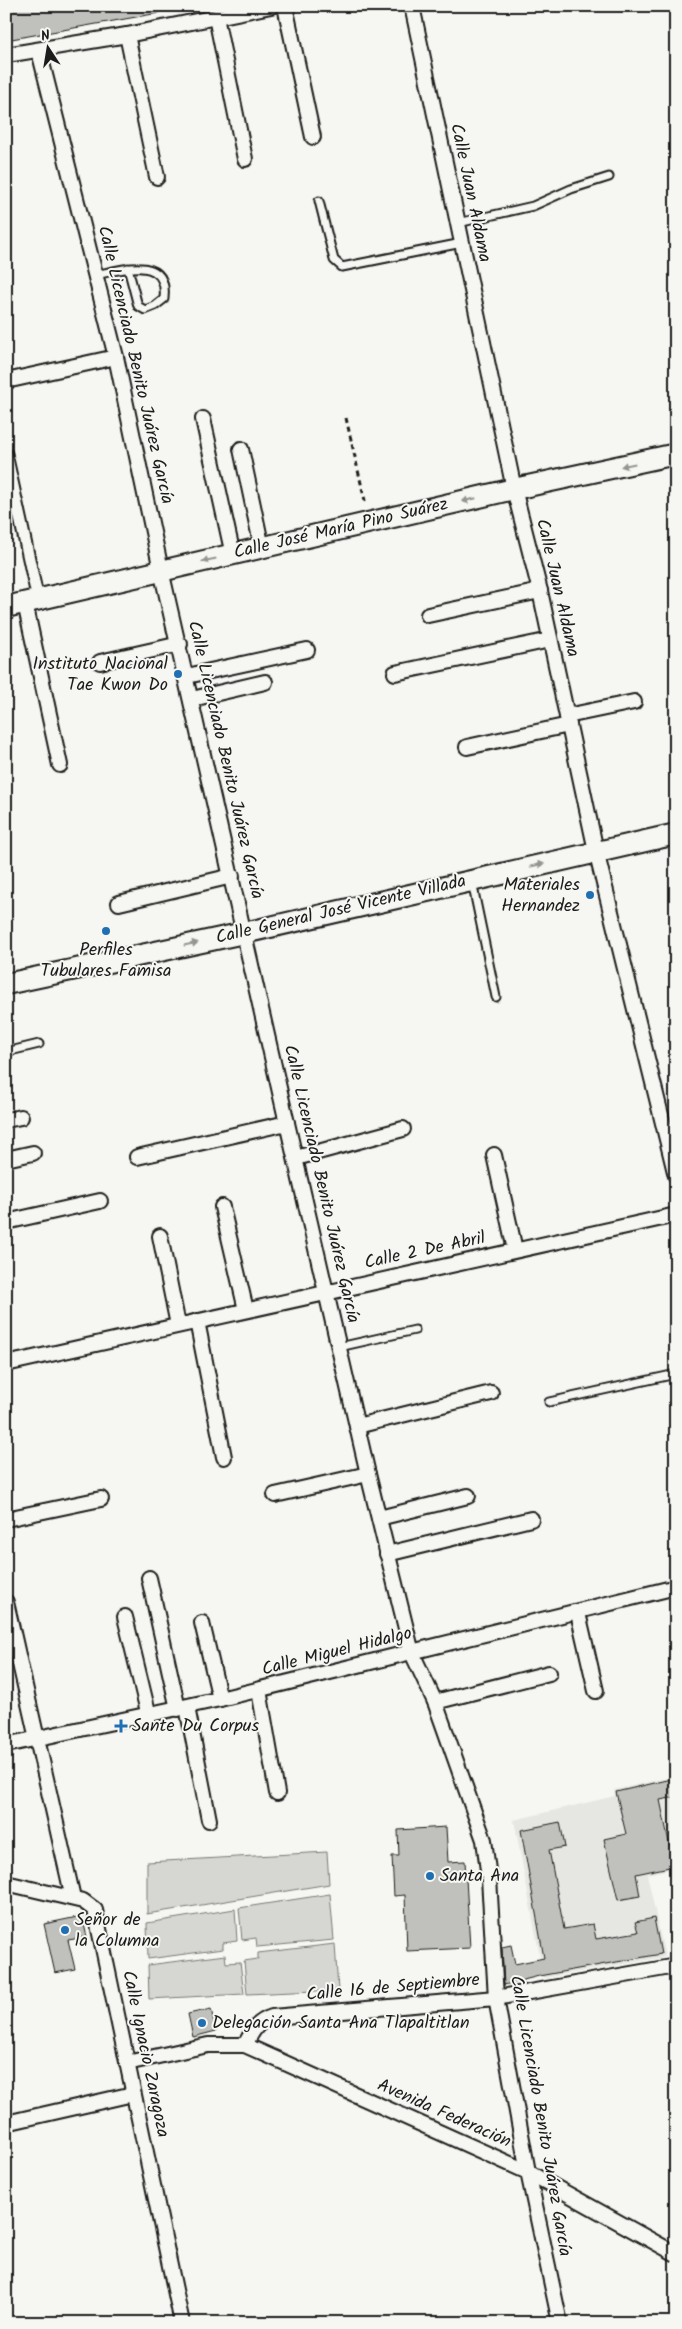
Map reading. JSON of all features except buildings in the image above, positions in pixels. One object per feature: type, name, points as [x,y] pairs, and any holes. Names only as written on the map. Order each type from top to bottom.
[{"type":"main road","name":"Calle José María Pino Suárez","points":[[23,603],[369,522],[676,454]]},
{"type":"main road","name":"Calle General José Vicente Villada","points":[[6,984],[244,933],[676,834]]},
{"type":"street","points":[[6,55],[127,35],[272,6]]},
{"type":"street","points":[[285,6],[313,137]]},
{"type":"street","name":"Calle Juan Aldama","points":[[412,6],[514,489],[540,591],[596,851],[676,1176]]},
{"type":"street","points":[[216,17],[245,159]]},
{"type":"street","points":[[127,35],[158,177]]},
{"type":"street","name":"Calle Licenciado Benito Juárez García","points":[[39,51],[116,357],[244,933],[387,1554],[412,1653],[435,1702],[484,1840],[489,1878],[496,1998],[528,2172],[560,2323]]},
{"type":"street","points":[[6,381],[116,357]]},
{"type":"street","points":[[203,418],[233,555]]},
{"type":"street","points":[[242,449],[262,548]]},
{"type":"street","points":[[6,454],[23,603],[60,765]]},
{"type":"street","points":[[428,615],[540,591]]},
{"type":"street","points":[[395,673],[550,640]]},
{"type":"street","points":[[100,662],[180,644]]},
{"type":"street","points":[[187,676],[307,650]]},
{"type":"street","points":[[192,699],[265,682]]},
{"type":"street","points":[[467,747],[634,702]]},
{"type":"street","points":[[119,904],[232,876]]},
{"type":"street","points":[[6,1120],[21,1117]]},
{"type":"street","points":[[137,1157],[288,1123]]},
{"type":"street","points":[[296,1158],[403,1129]]},
{"type":"street","points":[[6,1159],[33,1153]]},
{"type":"street","points":[[494,1155],[515,1250]]},
{"type":"street","points":[[6,1222],[100,1201]]},
{"type":"street","points":[[222,1207],[246,1310]]},
{"type":"street","name":"Calle 2 De Abril","points":[[6,1364],[676,1215]]},
{"type":"street","points":[[160,1236],[178,1325]]},
{"type":"street","points":[[197,1321],[224,1457]]},
{"type":"street","points":[[357,1426],[491,1393]]},
{"type":"street","points":[[275,1495],[368,1474]]},
{"type":"street","points":[[379,1518],[468,1496]]},
{"type":"street","points":[[6,1518],[101,1499]]},
{"type":"street","points":[[387,1554],[532,1520]]},
{"type":"street","points":[[149,1578],[209,1820]]},
{"type":"street","name":"Calle Miguel Hidalgo","points":[[6,1746],[149,1716],[259,1690],[578,1613],[676,1587]]},
{"type":"street","points":[[6,1602],[72,1898],[6,1883]]},
{"type":"street","points":[[578,1613],[596,1692]]},
{"type":"street","points":[[125,1616],[149,1716]]},
{"type":"street","points":[[202,1623],[220,1699]]},
{"type":"street","points":[[435,1702],[549,1673]]},
{"type":"street","points":[[259,1690],[277,1793]]},
{"type":"street","name":"Calle Ignacio Zaragoza","points":[[72,1898],[89,1905],[95,1910],[98,1919],[182,2323]]},
{"type":"street","name":"Calle 16 de Septiembre","points":[[245,2045],[256,2025],[262,2020],[272,2017],[496,1998],[676,1966]]},
{"type":"street","points":[[127,2063],[208,2045],[245,2045]]},
{"type":"street","name":"Avenida Federación","points":[[245,2045],[528,2172],[676,2254]]},
{"type":"street","points":[[6,2122],[133,2094]]},
{"type":"lane","points":[[458,223],[533,206],[571,189],[609,177]]},
{"type":"lane","points":[[319,201],[334,260],[342,267],[462,243]]},
{"type":"lane","points":[[96,275],[128,268],[138,267],[150,270],[159,276],[165,290],[164,299],[146,310],[138,306],[128,268]]},
{"type":"lane","points":[[472,880],[496,997]]},
{"type":"lane","points":[[6,1052],[40,1044]]},
{"type":"lane","points":[[339,1347],[414,1330]]},
{"type":"lane","points":[[549,1402],[676,1374]]},
{"type":"path","points":[[346,418],[369,522]]},
{"type":"shaded area","points":[[676,1776],[676,1868],[647,1874],[665,1957],[544,1978],[514,1820],[615,1796],[614,1790]]},
{"type":"shaded area","points":[[327,1852],[329,1884],[147,1914],[147,1862]]},
{"type":"shaded area","points":[[330,1894],[334,1940],[257,1947],[256,1938],[242,1940],[239,1908]]},
{"type":"shaded area","points":[[235,1909],[237,1941],[223,1943],[223,1949],[148,1959],[147,1923]]},
{"type":"shaded area","points":[[335,1944],[338,1990],[247,1994],[244,1961],[258,1959],[258,1953]]},
{"type":"shaded area","points":[[225,1955],[226,1963],[240,1962],[244,1994],[149,1999],[148,1965]]},
{"type":"place","name":"Instituto Nacional Tae Kwon Do","points":[[178,674]]},
{"type":"place","name":"Materiales Hernandez","points":[[590,895]]},
{"type":"place","name":"Perfiles Tubulares Famisa","points":[[106,931]]},
{"type":"place","name":"Sante Du Corpus","points":[[121,1726]]},
{"type":"place","name":"Santa Ana","points":[[430,1876]]},
{"type":"place","name":"Señor de la Columna","points":[[65,1930]]},
{"type":"place","name":"Delegación Santa Ana Tlapaltitlan","points":[[202,2023]]}]
